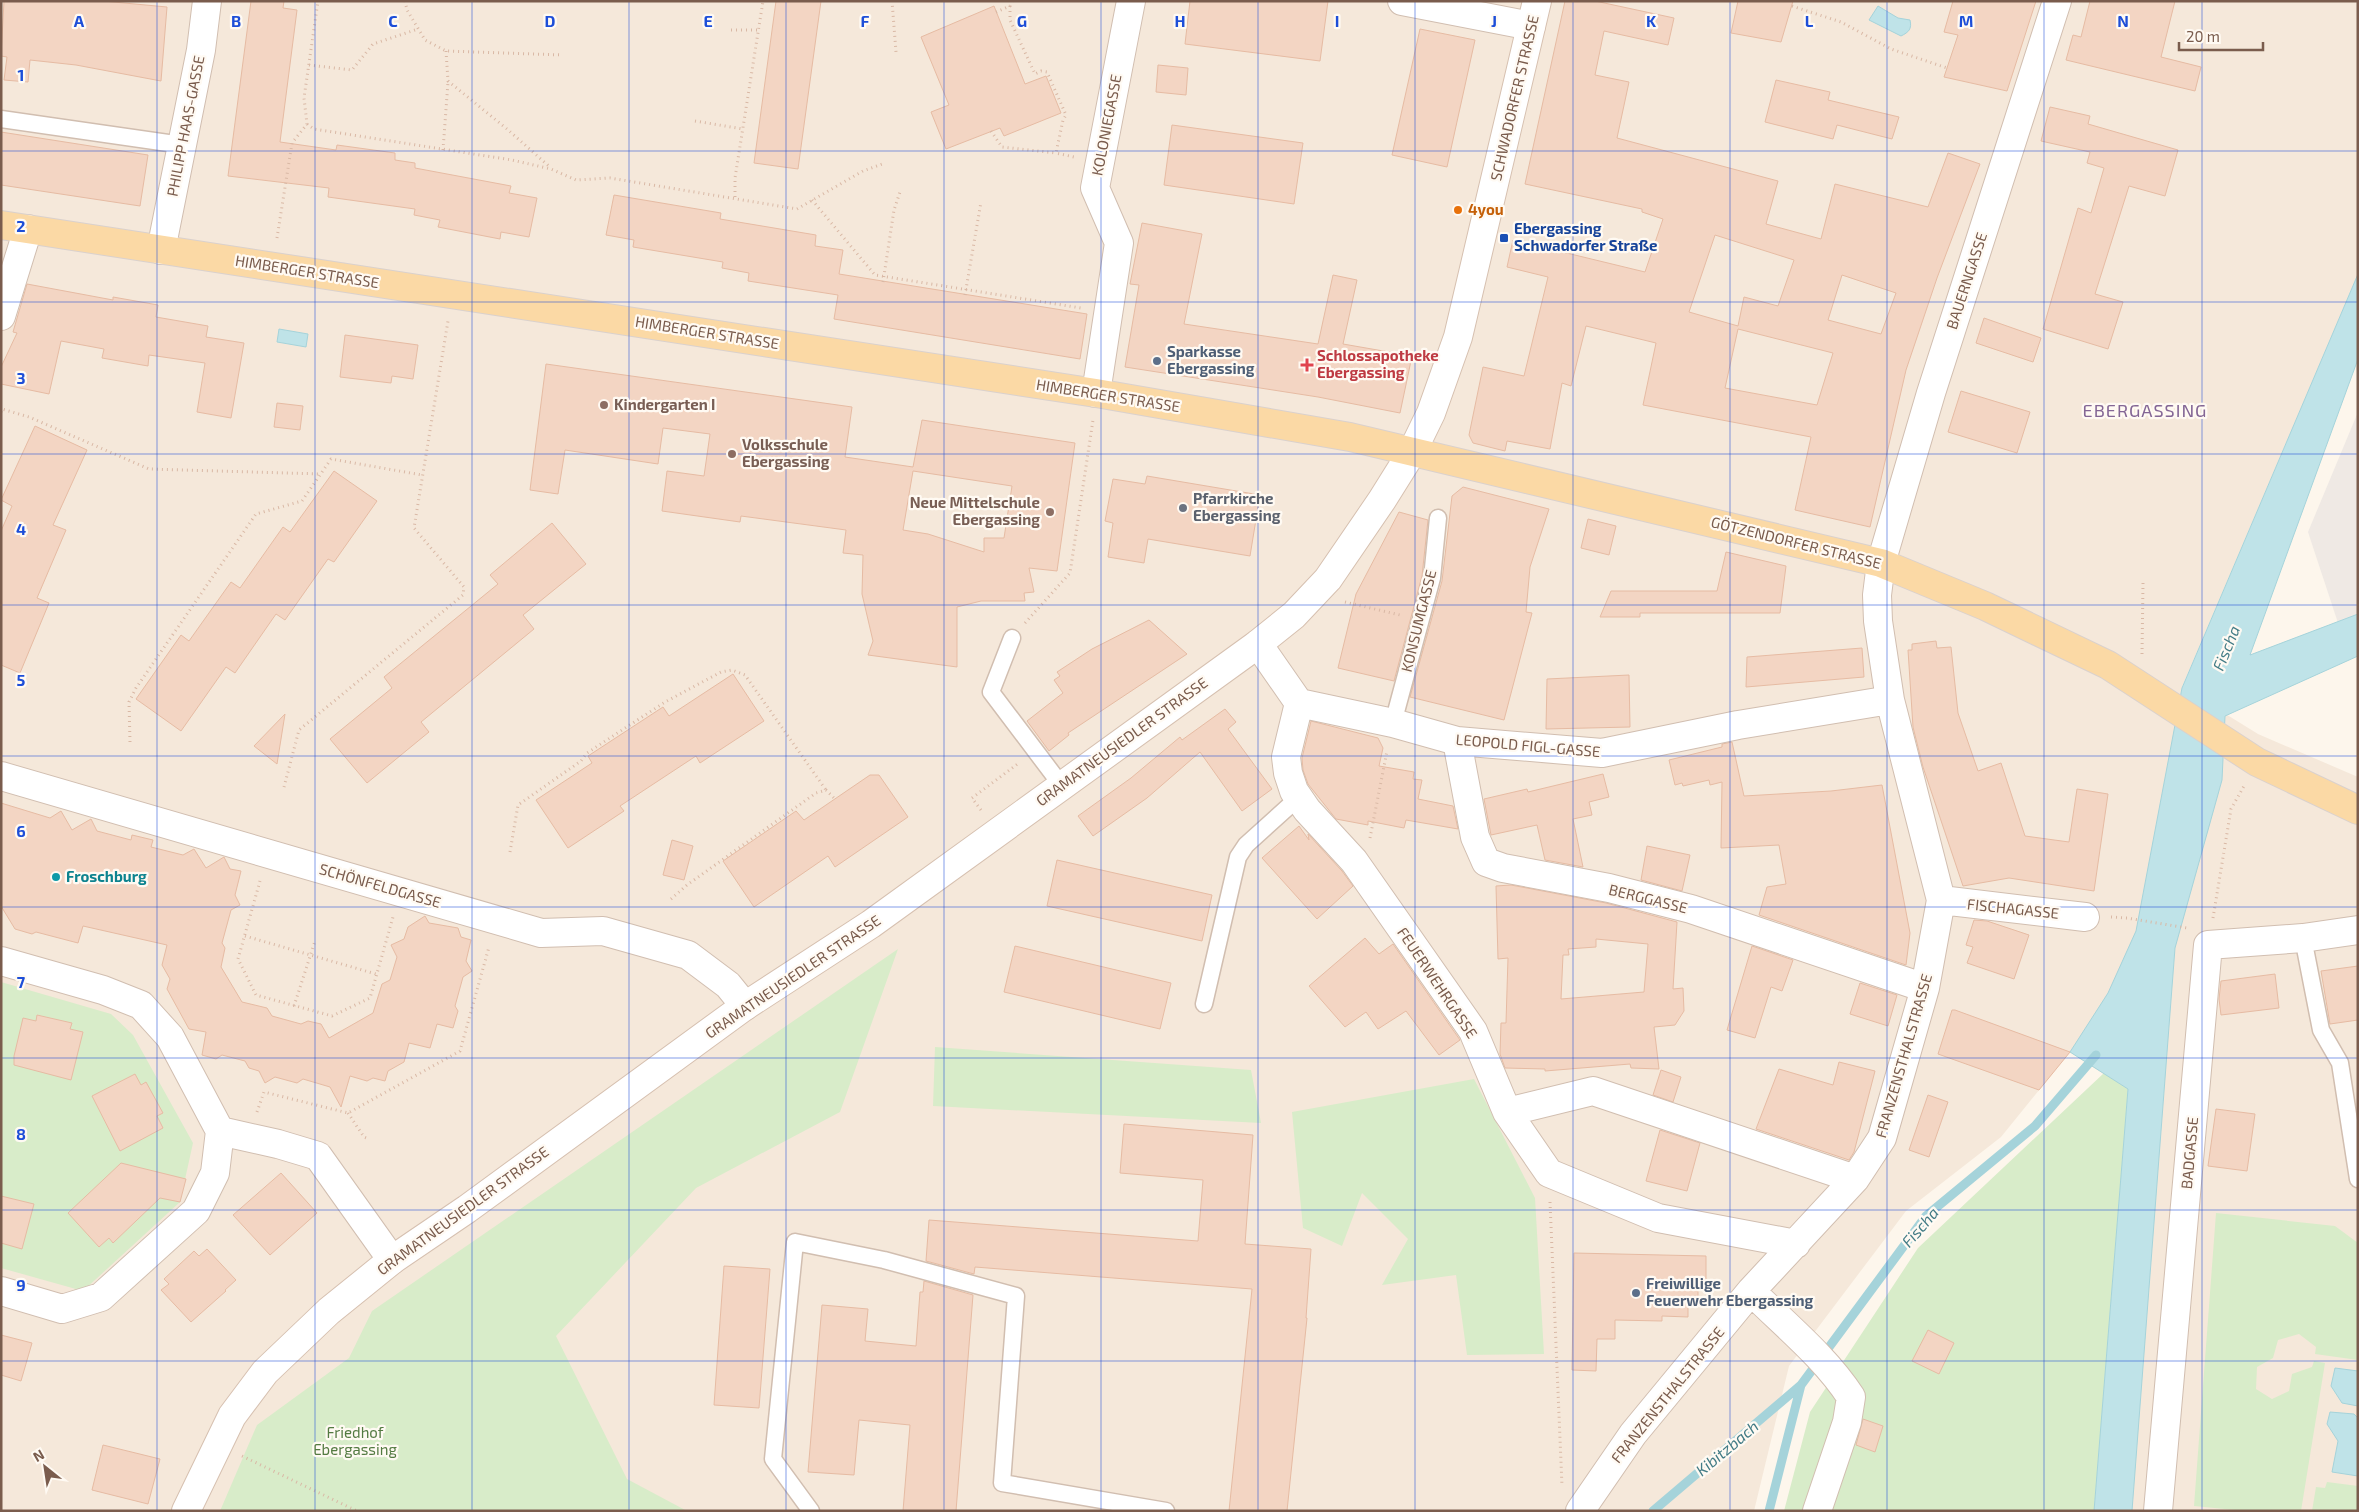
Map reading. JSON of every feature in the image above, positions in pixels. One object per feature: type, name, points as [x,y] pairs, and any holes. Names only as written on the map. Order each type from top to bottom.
[{"type":"main road","name":"HIMBERGER STRASSE","points":[[1,225],[1096,393],[1350,437],[1412,452]]},
{"type":"main road","name":"GÖTZENDORFER STRASSE","points":[[1412,452],[1881,563],[1985,606],[2108,665],[2252,759]]},
{"type":"main road","points":[[2252,759],[2358,810]]},
{"type":"street","name":"PHILIPP HAAS-GASSE","points":[[161,250],[201,50],[207,1]]},
{"type":"street","name":"KOLONIEGASSE","points":[[1096,393],[1119,243],[1096,188],[1131,1]]},
{"type":"street","points":[[1402,1],[1534,14]]},
{"type":"street","name":"BAUERNGASSE","points":[[1881,563],[1931,393],[2057,1]]},
{"type":"street","name":"SCHWADORFER STRASSE","points":[[1412,452],[1431,413],[1458,337],[1534,14]]},
{"type":"street","points":[[1,316],[28,229]]},
{"type":"street","name":"GRAMATNEUSIEDLER STRASSE","points":[[186,1511],[232,1416],[265,1372],[329,1311],[392,1260],[467,1209],[745,1006],[872,924],[1258,644],[1294,615],[1328,579],[1412,452]]},
{"type":"street","name":"FRANZENSTHALSTRASSE","points":[[1572,1502],[1632,1434],[1752,1291],[1855,1179],[1882,1138],[1925,988],[1941,900],[1890,700],[1878,621],[1877,595],[1881,563]]},
{"type":"street","points":[[1258,644],[1299,703]]},
{"type":"street","name":"LEOPOLD FIGL-GASSE","points":[[1299,703],[1393,723],[1457,741],[1602,754],[1738,725],[1890,700]]},
{"type":"street","name":"FEUERWEHRGASSE","points":[[1299,703],[1288,748],[1286,766],[1289,781],[1298,798],[1354,861],[1473,1031],[1507,1112],[1549,1172]]},
{"type":"street","name":"BERGGASSE","points":[[1457,741],[1475,837],[1486,862],[1503,868],[1609,888],[1691,909],[1925,988]]},
{"type":"street","name":"SCHÖNFELDGASSE","points":[[1,776],[542,933],[604,931],[688,955],[728,985],[745,1006]]},
{"type":"street","name":"FISCHAGASSE","points":[[1941,900],[2085,917]]},
{"type":"street","points":[[2199,937],[2303,938],[2358,930]]},
{"type":"street","name":"BADGASSE","points":[[2158,1511],[2199,937]]},
{"type":"street","points":[[1,961],[103,990],[141,1005],[170,1037],[220,1131],[215,1174],[196,1211],[101,1297],[62,1310],[1,1291]]},
{"type":"street","points":[[1507,1112],[1593,1091],[1855,1179]]},
{"type":"street","points":[[220,1131],[318,1156],[392,1260]]},
{"type":"street","points":[[1549,1172],[1658,1218],[1796,1244]]},
{"type":"street","points":[[1752,1291],[1810,1348],[1842,1383],[1851,1397],[1847,1422],[1817,1511]]},
{"type":"lane","points":[[1,119],[182,145]]},
{"type":"lane","name":"KONSUMGASSE","points":[[1393,723],[1432,578],[1438,518]]},
{"type":"lane","points":[[1012,638],[992,692],[1062,786]]},
{"type":"lane","points":[[1204,1004],[1238,857],[1246,845],[1298,798]]},
{"type":"lane","points":[[2303,938],[2321,1030],[2340,1063],[2358,1179]]},
{"type":"lane","points":[[811,1511],[773,1459],[795,1242],[884,1260],[1016,1296],[1002,1483],[1166,1511]]},
{"type":"path","points":[[277,238],[292,143],[306,124],[304,98],[318,1]]},
{"type":"path","points":[[405,1],[424,40],[446,51],[563,55]]},
{"type":"path","points":[[735,197],[743,129],[763,1]]},
{"type":"path","points":[[892,1],[896,52]]},
{"type":"path","points":[[1012,1],[1010,20],[1035,74],[1041,71],[1047,72],[1066,115],[1063,120],[1056,153]]},
{"type":"path","points":[[996,12],[1010,6]]},
{"type":"path","points":[[1792,6],[1841,22],[1891,49],[1947,68]]},
{"type":"path","points":[[309,64],[352,70],[373,44],[418,29]]},
{"type":"path","points":[[730,30],[759,30]]},
{"type":"path","points":[[443,150],[448,81],[446,51]]},
{"type":"path","points":[[448,81],[507,129],[551,169]]},
{"type":"path","points":[[695,121],[743,129]]},
{"type":"path","points":[[306,124],[314,129],[512,160],[551,169],[576,180],[610,178],[735,197],[797,209],[862,171],[884,163]]},
{"type":"path","points":[[991,131],[1002,147],[1056,153],[1100,164]]},
{"type":"path","points":[[883,282],[894,210],[901,189]]},
{"type":"path","points":[[812,200],[875,275],[966,288],[1109,313]]},
{"type":"path","points":[[965,295],[981,202]]},
{"type":"path","points":[[284,787],[299,730],[463,595],[464,587],[414,528],[452,294]]},
{"type":"path","points":[[1052,309],[1054,304]]},
{"type":"path","points":[[1012,638],[1070,573],[1096,393]]},
{"type":"path","points":[[1,412],[2,409],[29,417],[149,469],[320,474]]},
{"type":"path","points":[[130,742],[129,702],[136,688],[256,514],[302,501],[331,459],[422,475]]},
{"type":"path","points":[[2142,648],[2143,583]]},
{"type":"path","points":[[1345,602],[1421,619]]},
{"type":"path","points":[[510,852],[518,805],[581,761],[588,753],[665,702],[720,672],[732,670],[745,675],[834,799]]},
{"type":"path","points":[[1354,861],[1366,857],[1393,723]]},
{"type":"path","points":[[2127,918],[2199,937],[2231,809],[2252,759]]},
{"type":"path","points":[[671,899],[687,885],[816,793],[826,790]]},
{"type":"path","points":[[266,853],[238,958],[256,995],[332,1016],[370,998],[400,892]]},
{"type":"path","points":[[348,1114],[460,1051],[496,920]]},
{"type":"path","points":[[245,936],[376,974]]},
{"type":"path","points":[[294,1006],[315,941]]},
{"type":"path","points":[[249,1138],[264,1092],[348,1114],[364,1137],[369,1139]]},
{"type":"path","points":[[1549,1172],[1572,1502]]},
{"type":"path","points":[[237,1454],[357,1511]]},
{"type":"shaded area","points":[[1,1],[2358,1],[2358,274],[2182,687],[2258,734],[2358,777],[2358,1511],[2094,1511],[2128,1090],[2070,1052],[2001,1137],[1906,1211],[1789,1366],[1754,1511],[1,1511]]},
{"type":"shaded area","points":[[2358,412],[2358,614],[2338,623],[2308,532]]},
{"type":"green space","name":"Friedhof Ebergassing","points":[[898,949],[840,1112],[696,1188],[556,1336],[627,1479],[687,1511],[220,1511],[257,1425],[349,1358],[372,1311]]},
{"type":"green space","points":[[1,982],[111,1014],[133,1035],[193,1143],[180,1202],[83,1291],[1,1268]]},
{"type":"green space","points":[[935,1047],[1251,1070],[1261,1123],[933,1106]]},
{"type":"green space","points":[[2104,1073],[2128,1089],[2094,1511],[1784,1511],[1810,1412],[1918,1248]]},
{"type":"green space","points":[[1474,1079],[1535,1198],[1544,1354],[1467,1355],[1456,1275],[1382,1285],[1408,1239],[1362,1193],[1342,1246],[1303,1228],[1292,1112]]},
{"type":"green space","points":[[2216,1213],[2335,1226],[2358,1243],[2358,1360],[2315,1354],[2316,1347],[2299,1334],[2278,1340],[2273,1358],[2257,1367],[2256,1389],[2272,1399],[2289,1391],[2292,1374],[2312,1367],[2314,1361],[2325,1363],[2301,1511],[2245,1511],[2194,1506]]},
{"type":"green space","points":[[2327,1482],[2358,1486],[2358,1511],[2312,1511],[2316,1487],[2325,1488]]},
{"type":"water","points":[[1878,6],[1898,18],[1910,20],[1911,26],[1909,30],[1901,36],[1869,20]]},
{"type":"water","points":[[2358,274],[2358,359],[2250,655],[2358,614],[2358,656],[2225,716],[2222,780],[2175,948],[2132,1511],[2094,1511],[2128,1089],[2070,1052],[2108,993],[2136,931],[2182,688]]},
{"type":"water","points":[[279,329],[308,334],[306,347],[277,342]]},
{"type":"water","points":[[2335,1368],[2358,1371],[2358,1406],[2342,1403],[2331,1386]]},
{"type":"water","points":[[2330,1412],[2354,1414],[2358,1418],[2358,1476],[2332,1472],[2338,1441],[2327,1424]]},
{"type":"building","points":[[4,1],[103,1],[167,7],[161,81],[76,65],[30,60],[28,82],[4,80],[7,57],[1,56]]},
{"type":"building","points":[[251,1],[284,1],[283,8],[297,10],[280,142],[336,150],[337,145],[395,153],[395,160],[415,163],[415,168],[511,186],[509,193],[537,198],[529,237],[501,232],[500,239],[438,227],[440,220],[414,215],[415,209],[328,197],[329,188],[228,176]]},
{"type":"building","points":[[776,1],[821,1],[798,169],[754,163]]},
{"type":"building","points":[[1190,1],[1328,1],[1320,61],[1185,44]]},
{"type":"building","points":[[1565,1],[1595,1],[1674,18],[1668,45],[1604,31],[1595,75],[1629,82],[1617,138],[1778,181],[1766,224],[1821,239],[1835,184],[1928,207],[1948,153],[1980,164],[1937,278],[1906,370],[1870,527],[1795,510],[1811,437],[1643,405],[1656,343],[1586,326],[1571,386],[1562,383],[1550,449],[1507,441],[1505,451],[1473,443],[1469,435],[1483,367],[1524,376],[1548,277],[1507,267],[1513,240],[1645,272],[1663,219],[1642,212],[1642,209],[1525,184]],"holes":[[[1715,235],[1794,260],[1778,306],[1744,297],[1738,326],[1689,312]],[[1842,275],[1896,293],[1881,334],[1828,320]],[[1738,329],[1833,353],[1817,405],[1725,388]]]},
{"type":"building","points":[[1738,1],[1793,1],[1781,42],[1731,33]]},
{"type":"building","points":[[1953,1],[2036,1],[2007,91],[1944,77],[1958,35],[1944,32]]},
{"type":"building","points":[[2090,1],[2175,1],[2161,57],[2201,67],[2195,91],[2066,60],[2073,35],[2081,37]]},
{"type":"building","points":[[994,6],[1025,84],[1046,76],[1061,113],[1004,136],[1000,128],[946,149],[931,112],[949,105],[921,37]]},
{"type":"building","points":[[1420,29],[1475,40],[1447,167],[1392,155]]},
{"type":"building","points":[[1158,65],[1188,68],[1186,95],[1156,92]]},
{"type":"building","points":[[1776,80],[1830,92],[1828,100],[1899,117],[1892,139],[1837,125],[1833,139],[1765,122]]},
{"type":"building","points":[[2050,107],[2090,116],[2088,124],[2178,150],[2165,196],[2129,186],[2095,294],[2123,302],[2108,349],[2043,329],[2078,208],[2091,213],[2104,168],[2087,163],[2090,152],[2041,141]]},
{"type":"building","points":[[1172,125],[1303,143],[1294,204],[1164,185]]},
{"type":"building","points":[[1,132],[148,155],[140,206],[1,185]]},
{"type":"building","points":[[614,195],[721,213],[720,219],[816,235],[815,246],[843,250],[839,274],[1087,314],[1080,359],[834,319],[838,295],[748,281],[749,273],[722,268],[723,262],[633,247],[634,240],[606,235]]},
{"type":"building","points":[[1142,223],[1202,234],[1184,324],[1318,344],[1333,275],[1357,280],[1343,344],[1412,356],[1400,413],[1318,397],[1125,367],[1139,285],[1130,284]]},
{"type":"building","points":[[27,284],[113,300],[113,297],[158,305],[156,317],[208,326],[206,337],[244,343],[231,418],[197,412],[205,363],[149,355],[148,366],[102,358],[104,349],[61,341],[49,394],[1,384],[1,367],[17,333],[13,332]]},
{"type":"building","points":[[1984,318],[2041,338],[2033,362],[1976,343]]},
{"type":"building","points":[[345,335],[418,345],[413,379],[392,376],[391,383],[340,377]]},
{"type":"building","points":[[546,364],[852,407],[845,457],[913,467],[922,420],[1075,443],[1057,571],[1029,568],[1034,592],[1024,593],[1025,601],[981,601],[957,607],[957,667],[868,655],[873,641],[862,594],[863,555],[843,553],[846,530],[741,516],[740,522],[662,511],[667,471],[704,476],[710,434],[663,428],[658,464],[565,450],[558,494],[530,490]],"holes":[[[913,471],[1012,486],[1004,538],[984,538],[984,552],[928,534],[903,530]]]},
{"type":"building","points":[[1961,391],[2030,412],[2017,453],[1948,432]]},
{"type":"building","points":[[277,403],[303,406],[300,430],[274,427]]},
{"type":"building","points":[[35,426],[87,450],[53,525],[66,530],[37,598],[49,603],[20,673],[1,665],[1,531],[12,506],[1,500]]},
{"type":"building","points":[[334,471],[377,501],[334,562],[328,559],[285,620],[276,614],[235,673],[226,667],[181,731],[136,699],[181,635],[189,641],[231,582],[240,588],[283,527],[290,532]]},
{"type":"building","name":"Pfarrkirche Ebergassing","points":[[1147,476],[1260,495],[1250,556],[1148,539],[1144,563],[1108,557],[1113,523],[1105,521],[1113,479],[1145,484]]},
{"type":"building","points":[[1463,487],[1549,509],[1530,567],[1526,612],[1532,613],[1504,720],[1410,697],[1442,581],[1452,496]]},
{"type":"building","points":[[1399,512],[1428,520],[1422,576],[1394,681],[1338,668],[1356,594]]},
{"type":"building","points":[[1588,519],[1616,526],[1609,555],[1581,548]]},
{"type":"building","points":[[552,523],[586,564],[523,615],[534,629],[421,722],[429,732],[367,783],[330,739],[392,688],[384,677],[498,584],[490,575]]},
{"type":"building","points":[[1726,552],[1786,566],[1780,613],[1640,613],[1640,617],[1600,617],[1611,591],[1717,591]]},
{"type":"building","points":[[1149,620],[1187,654],[1068,733],[1069,735],[1049,751],[1027,721],[1063,693],[1054,680],[1060,676],[1057,672],[1092,649]]},
{"type":"building","points":[[1936,641],[1937,648],[1951,647],[1958,713],[1978,771],[2001,763],[2025,836],[2069,842],[2077,789],[2108,794],[2094,891],[2009,878],[1963,886],[1923,767],[1913,727],[1908,650],[1912,650],[1912,644]]},
{"type":"building","points":[[1862,648],[1864,677],[1746,687],[1747,657]]},
{"type":"building","points":[[733,674],[764,721],[700,763],[696,756],[620,806],[624,811],[568,848],[536,800],[592,763],[588,756],[663,707],[669,716]]},
{"type":"building","points":[[1629,675],[1630,727],[1546,729],[1547,679]]},
{"type":"building","points":[[1225,709],[1236,722],[1228,729],[1272,789],[1242,811],[1200,752],[1147,798],[1093,836],[1078,816],[1131,778],[1180,737],[1182,740]]},
{"type":"building","points":[[285,714],[277,764],[254,746]]},
{"type":"building","points":[[1311,721],[1378,738],[1383,748],[1379,766],[1414,772],[1413,779],[1422,780],[1418,799],[1453,806],[1458,829],[1406,820],[1404,828],[1368,821],[1368,825],[1336,819],[1308,784],[1303,770],[1302,758]]},
{"type":"building","points":[[1732,742],[1744,796],[1831,791],[1882,785],[1910,933],[1906,965],[1759,915],[1767,887],[1786,884],[1779,845],[1721,848],[1722,782],[1710,785],[1709,780],[1683,786],[1682,783],[1675,785],[1669,760],[1722,747],[1722,744]]},
{"type":"building","points":[[1603,774],[1609,797],[1589,802],[1592,815],[1573,819],[1583,867],[1545,860],[1537,825],[1491,835],[1484,799],[1527,789],[1528,792]]},
{"type":"building","points":[[870,775],[879,775],[908,817],[835,867],[828,856],[754,907],[723,861],[796,811],[804,820]]},
{"type":"building","points":[[1,803],[50,818],[61,811],[72,830],[91,819],[97,831],[131,840],[132,835],[153,840],[151,847],[183,855],[194,849],[206,868],[224,857],[230,869],[241,871],[235,895],[240,905],[231,910],[222,943],[225,948],[221,967],[242,1002],[267,1008],[272,1016],[301,1024],[308,1021],[321,1024],[329,1038],[373,1013],[382,984],[390,980],[397,957],[391,945],[404,939],[408,927],[425,916],[429,923],[458,928],[461,937],[471,940],[466,961],[472,971],[463,977],[455,1006],[458,1011],[453,1028],[437,1024],[430,1048],[409,1043],[404,1062],[388,1071],[385,1081],[373,1078],[367,1081],[350,1076],[341,1107],[330,1087],[303,1079],[297,1083],[275,1077],[265,1083],[259,1071],[249,1068],[245,1061],[222,1055],[216,1059],[202,1055],[206,1032],[189,1029],[167,989],[170,979],[162,965],[167,945],[83,926],[78,943],[36,932],[32,934],[15,929],[1,906]]},
{"type":"building","points":[[1299,826],[1309,840],[1308,834],[1353,886],[1317,919],[1262,858]]},
{"type":"building","points":[[672,840],[693,846],[684,880],[663,875]]},
{"type":"building","points":[[1647,846],[1690,855],[1682,891],[1641,880]]},
{"type":"building","points":[[1057,860],[1212,895],[1202,941],[1047,906]]},
{"type":"building","points":[[1511,885],[1606,903],[1677,922],[1673,989],[1683,988],[1684,1011],[1675,1025],[1654,1027],[1659,1069],[1631,1068],[1630,1064],[1545,1071],[1545,1069],[1505,1068],[1500,1054],[1501,1023],[1506,1023],[1508,958],[1498,959],[1496,886]],"holes":[[[1596,939],[1648,944],[1644,992],[1561,999],[1563,955],[1569,955],[1568,949],[1596,947]]]},
{"type":"building","points":[[1974,920],[1987,921],[2029,935],[2014,979],[1967,963],[1973,947],[1966,945]]},
{"type":"building","points":[[1365,938],[1379,954],[1393,944],[1460,1040],[1439,1055],[1406,1011],[1378,1029],[1366,1012],[1345,1027],[1309,986]]},
{"type":"building","points":[[1015,946],[1171,983],[1160,1029],[1004,992]]},
{"type":"building","points":[[1752,946],[1793,960],[1782,991],[1771,987],[1755,1038],[1727,1030]]},
{"type":"building","points":[[2358,966],[2358,1020],[2330,1024],[2321,971]]},
{"type":"building","points":[[2275,974],[2279,1008],[2221,1015],[2219,999],[2221,981]]},
{"type":"building","points":[[1860,983],[1897,995],[1888,1026],[1850,1014]]},
{"type":"building","points":[[1952,1010],[2070,1052],[2039,1090],[1938,1054]]},
{"type":"building","points":[[37,1015],[72,1023],[70,1029],[83,1032],[71,1080],[14,1065],[14,1056],[23,1018],[36,1021]]},
{"type":"building","points":[[1839,1062],[1875,1071],[1854,1152],[1849,1160],[1756,1129],[1779,1069],[1833,1085]]},
{"type":"building","points":[[1661,1070],[1681,1077],[1673,1102],[1653,1095]]},
{"type":"building","points":[[135,1074],[141,1085],[146,1082],[163,1113],[157,1116],[163,1128],[120,1151],[92,1096]]},
{"type":"building","points":[[1928,1095],[1948,1102],[1929,1157],[1909,1150]]},
{"type":"building","points":[[2216,1109],[2255,1114],[2247,1171],[2208,1166]]},
{"type":"building","points":[[1124,1124],[1253,1135],[1245,1244],[1311,1249],[1307,1318],[1287,1511],[1229,1511],[1252,1289],[975,1267],[974,1274],[926,1261],[929,1220],[1198,1241],[1203,1180],[1120,1173]]},
{"type":"building","points":[[1660,1130],[1700,1143],[1687,1191],[1646,1181]]},
{"type":"building","points":[[121,1163],[186,1179],[180,1202],[160,1198],[113,1243],[109,1238],[99,1247],[68,1213]]},
{"type":"building","points":[[281,1173],[317,1213],[270,1255],[233,1215]]},
{"type":"building","points":[[1,1196],[34,1204],[22,1249],[1,1243]]},
{"type":"building","points":[[207,1249],[236,1280],[191,1322],[161,1290],[169,1284],[164,1279],[194,1251],[199,1256]]},
{"type":"building","name":"Freiwillige Feuerwehr Ebergassing","points":[[1574,1253],[1706,1256],[1706,1287],[1698,1287],[1698,1300],[1688,1300],[1688,1317],[1662,1316],[1662,1321],[1615,1320],[1615,1339],[1597,1339],[1596,1371],[1572,1370]]},
{"type":"building","points":[[724,1266],[770,1269],[759,1408],[714,1405]]},
{"type":"building","points":[[924,1281],[973,1295],[956,1511],[903,1511],[910,1425],[859,1420],[854,1475],[808,1472],[822,1305],[868,1309],[865,1341],[916,1346],[920,1292],[923,1292]]},
{"type":"building","points":[[1928,1330],[1954,1343],[1939,1374],[1912,1361]]},
{"type":"building","points":[[1,1335],[32,1343],[21,1381],[1,1375]]},
{"type":"building","points":[[1863,1419],[1883,1426],[1875,1452],[1856,1445]]},
{"type":"building","points":[[103,1445],[160,1459],[148,1504],[92,1490]]},
{"type":"waterway","name":"Fischa","points":[[1769,1511],[1801,1385],[1926,1216],[2035,1126],[2096,1055]]},
{"type":"waterway","name":"Kibitzbach","points":[[1653,1511],[1801,1385]]},
{"type":"place","name":"4you","points":[[1458,210]]},
{"type":"place","name":"Ebergassing Schwadorfer Straße","points":[[1504,238]]},
{"type":"place","name":"Sparkasse Ebergassing","points":[[1157,361]]},
{"type":"place","name":"Schlossapotheke Ebergassing","points":[[1307,365]]},
{"type":"place","name":"Kindergarten I","points":[[604,405]]},
{"type":"place","name":"Volksschule Ebergassing","points":[[732,454]]},
{"type":"place","name":"Pfarrkirche Ebergassing","points":[[1183,508]]},
{"type":"place","name":"Neue Mittelschule Ebergassing","points":[[1050,512]]},
{"type":"place","name":"Froschburg","points":[[56,877]]},
{"type":"place","name":"Freiwillige Feuerwehr Ebergassing","points":[[1636,1293]]},
{"type":"district","name":"EBERGASSING","points":[[2145,411]]}]
